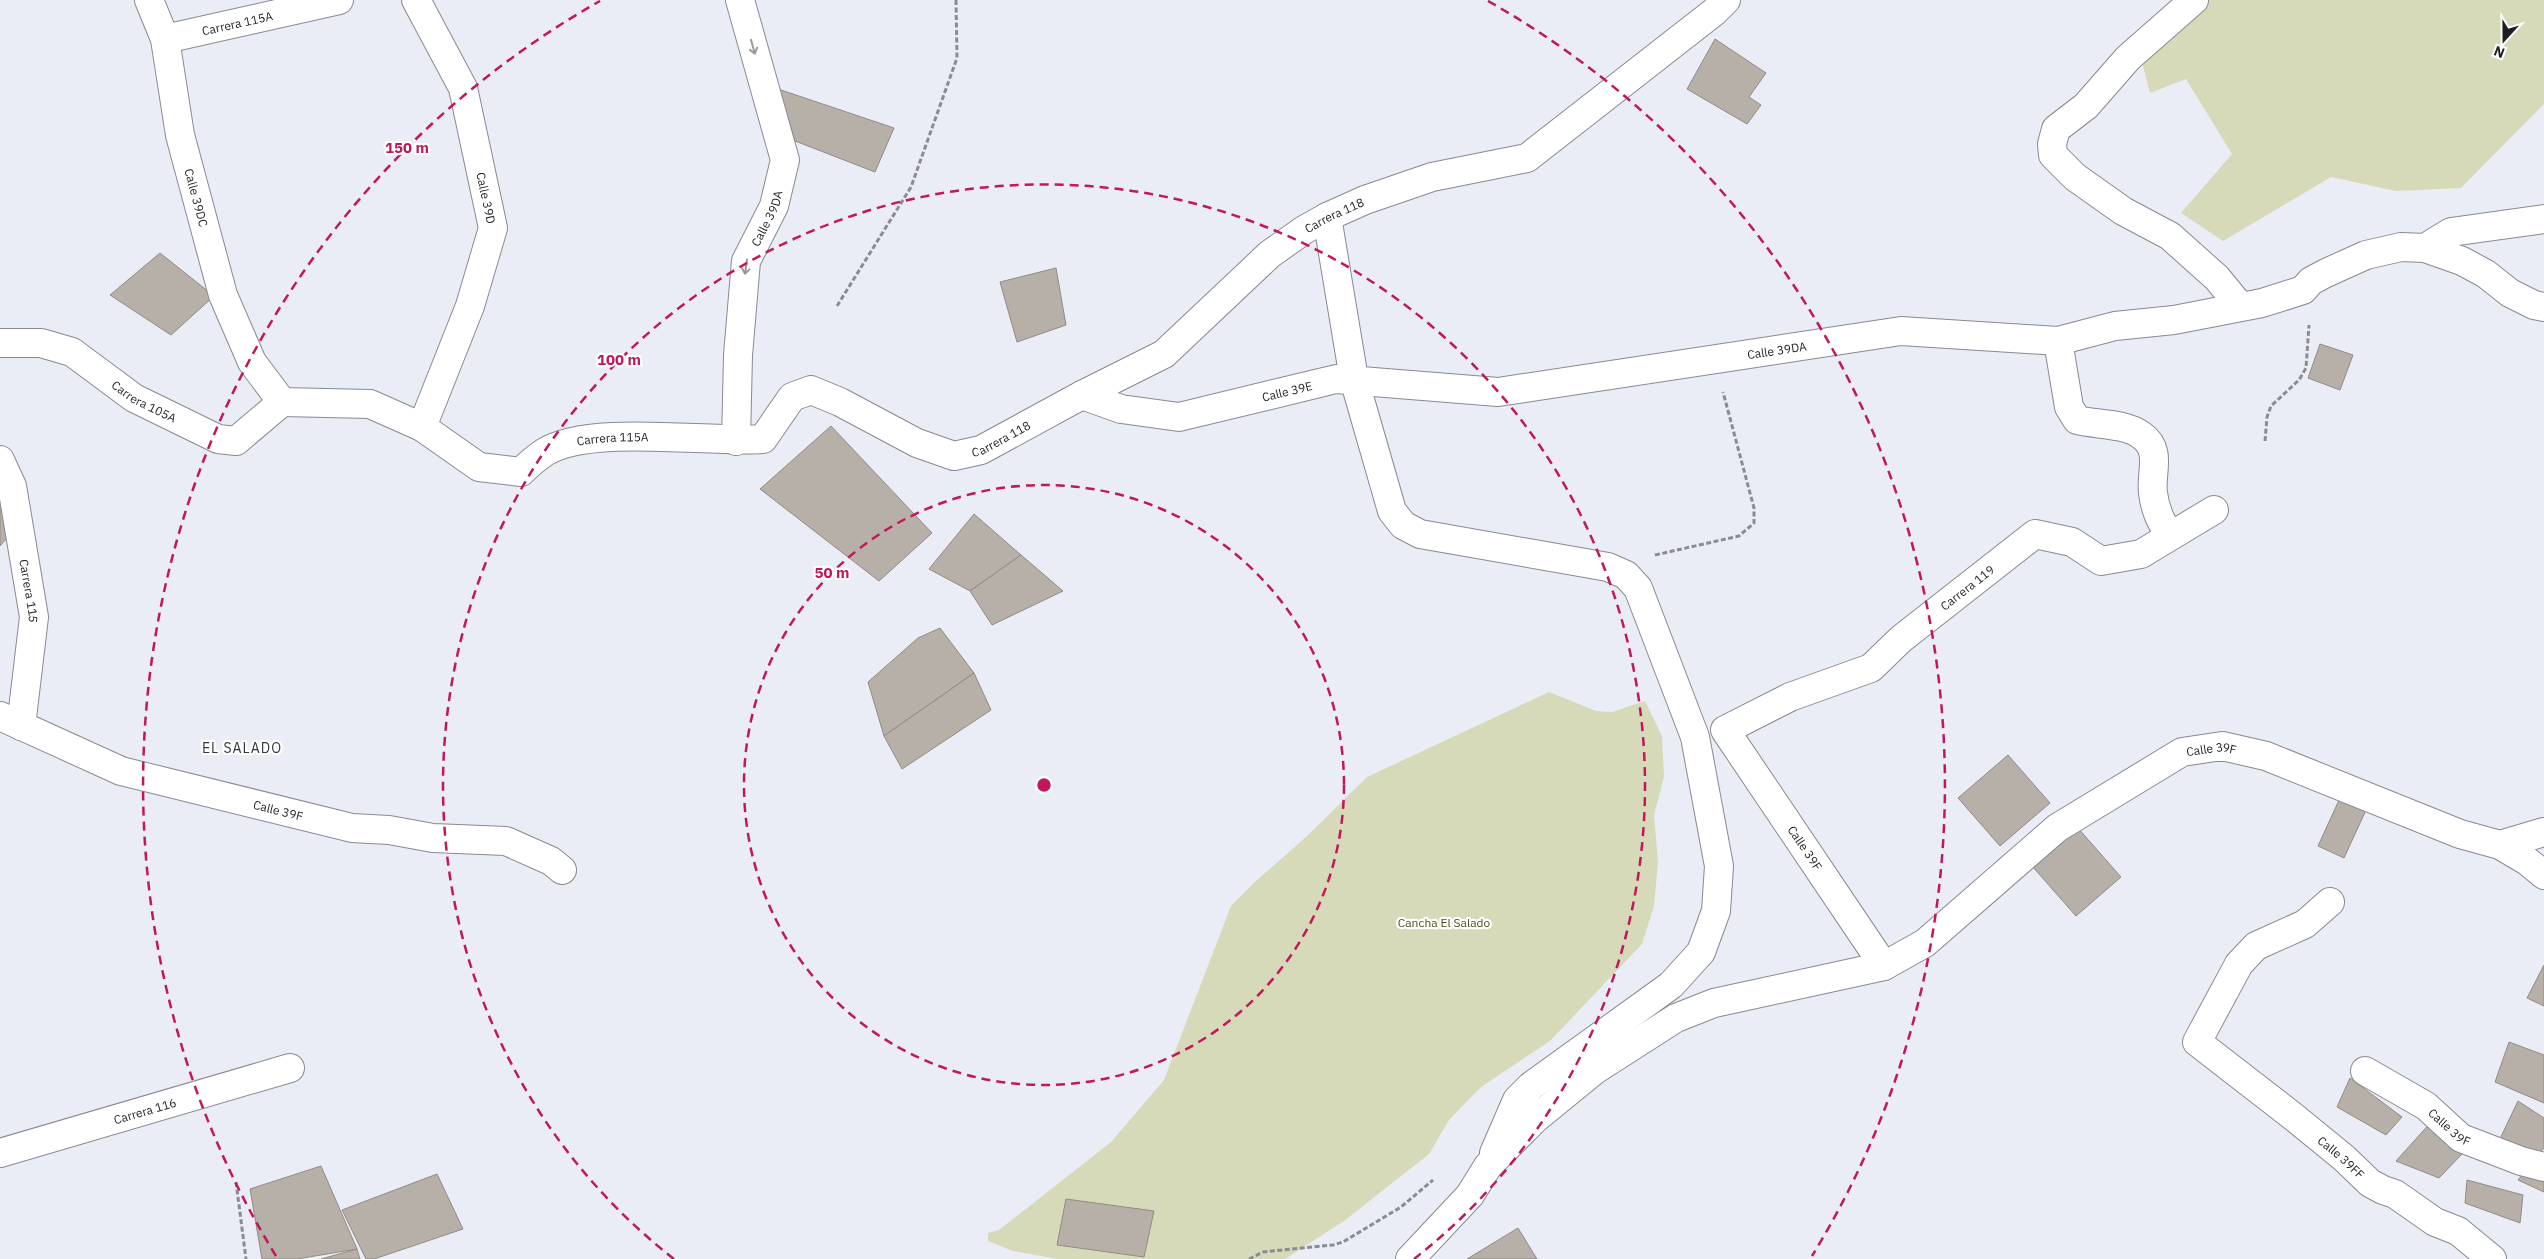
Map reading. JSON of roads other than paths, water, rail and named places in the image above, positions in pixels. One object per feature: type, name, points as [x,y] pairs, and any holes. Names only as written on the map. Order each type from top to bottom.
[{"type":"street","name":"Calle 39DC","points":[[149,0],[165,39],[180,135],[223,295],[252,362],[275,394]]},
{"type":"street","name":"Carrera 115A","points":[[165,39],[339,0]]},
{"type":"street","name":"Calle 39D","points":[[416,0],[463,88],[493,228],[470,306],[422,427]]},
{"type":"street","name":"Calle 39DA","points":[[736,441],[738,356],[746,261],[774,206],[785,160],[740,0]]},
{"type":"street","name":"Carrera 118","points":[[954,456],[981,450],[1082,395],[1164,354],[1270,254],[1326,217],[1365,200],[1432,177],[1527,158],[1714,12],[1726,0]]},
{"type":"street","points":[[2194,0],[2128,58],[2086,106],[2056,129],[2052,144],[2053,155],[2075,177],[2123,211],[2170,236],[2217,278],[2239,305]]},
{"type":"street","points":[[1326,217],[1354,379],[1392,511],[1403,525],[1420,534],[1608,567],[1626,575],[1638,588],[1695,737],[1719,866],[1716,911],[1701,952],[1671,985],[1531,1086],[1518,1100],[1488,1166],[1470,1195],[1410,1259]]},
{"type":"street","points":[[2425,248],[2451,232],[2544,219]]},
{"type":"street","name":"Calle 39DA","points":[[1498,392],[1901,331],[2058,341],[2115,326],[2174,320],[2239,305],[2262,303],[2303,290],[2310,282],[2326,272],[2366,255],[2401,247],[2425,248]]},
{"type":"street","points":[[2425,248],[2462,260],[2486,274],[2510,293],[2534,306],[2544,307]]},
{"type":"street","points":[[2058,341],[2069,407],[2077,420],[2116,426],[2141,435],[2152,445],[2156,464],[2154,499],[2158,516],[2170,536]]},
{"type":"street","name":"Carrera 105A","points":[[0,343],[42,343],[72,352],[134,398],[218,439],[236,441],[275,394]]},
{"type":"street","name":"Calle 39E","points":[[1082,395],[1121,409],[1179,417],[1336,379],[1498,392]]},
{"type":"street","name":"Carrera 115A","points":[[275,394],[370,404],[422,427],[479,467],[521,472],[545,452],[585,439],[672,438],[736,441],[763,439],[792,397],[811,390],[840,402],[917,443],[954,456]]},
{"type":"street","name":"Carrera 115","points":[[0,460],[12,486],[34,617],[10,721]]},
{"type":"street","name":"Carrera 119","points":[[1725,730],[1790,697],[1871,668],[1900,639],[2035,534],[2072,542],[2102,561],[2140,554],[2214,510]]},
{"type":"street","name":"Calle 39F","points":[[10,721],[121,771],[352,828],[389,830],[433,838],[506,841],[551,861],[562,870]]},
{"type":"street","name":"Calle 39F","points":[[1725,730],[1884,966]]},
{"type":"street","name":"Calle 39F","points":[[1488,1166],[1535,1119],[1595,1070],[1676,1018],[1714,1003],[1884,966],[1925,943],[2057,828],[2182,752],[2222,746],[2266,756],[2460,834],[2500,845],[2527,861],[2544,875]]},
{"type":"street","points":[[2500,845],[2544,832]]},
{"type":"street","name":"Calle 39FF","points":[[2330,902],[2305,924],[2256,946],[2240,964],[2197,1042],[2295,1118],[2344,1158],[2370,1183],[2396,1194],[2435,1222],[2458,1231],[2492,1259]]},
{"type":"street","name":"Carrera 116","points":[[0,1153],[290,1068]]},
{"type":"street","name":"Calle 39F","points":[[2365,1071],[2426,1106],[2461,1138],[2521,1161],[2544,1167]]},
{"type":"district","name":"EL SALADO","points":[[242,748]]},
{"type":"park label","name":"Cancha El Salado","points":[[1444,922]]}]
